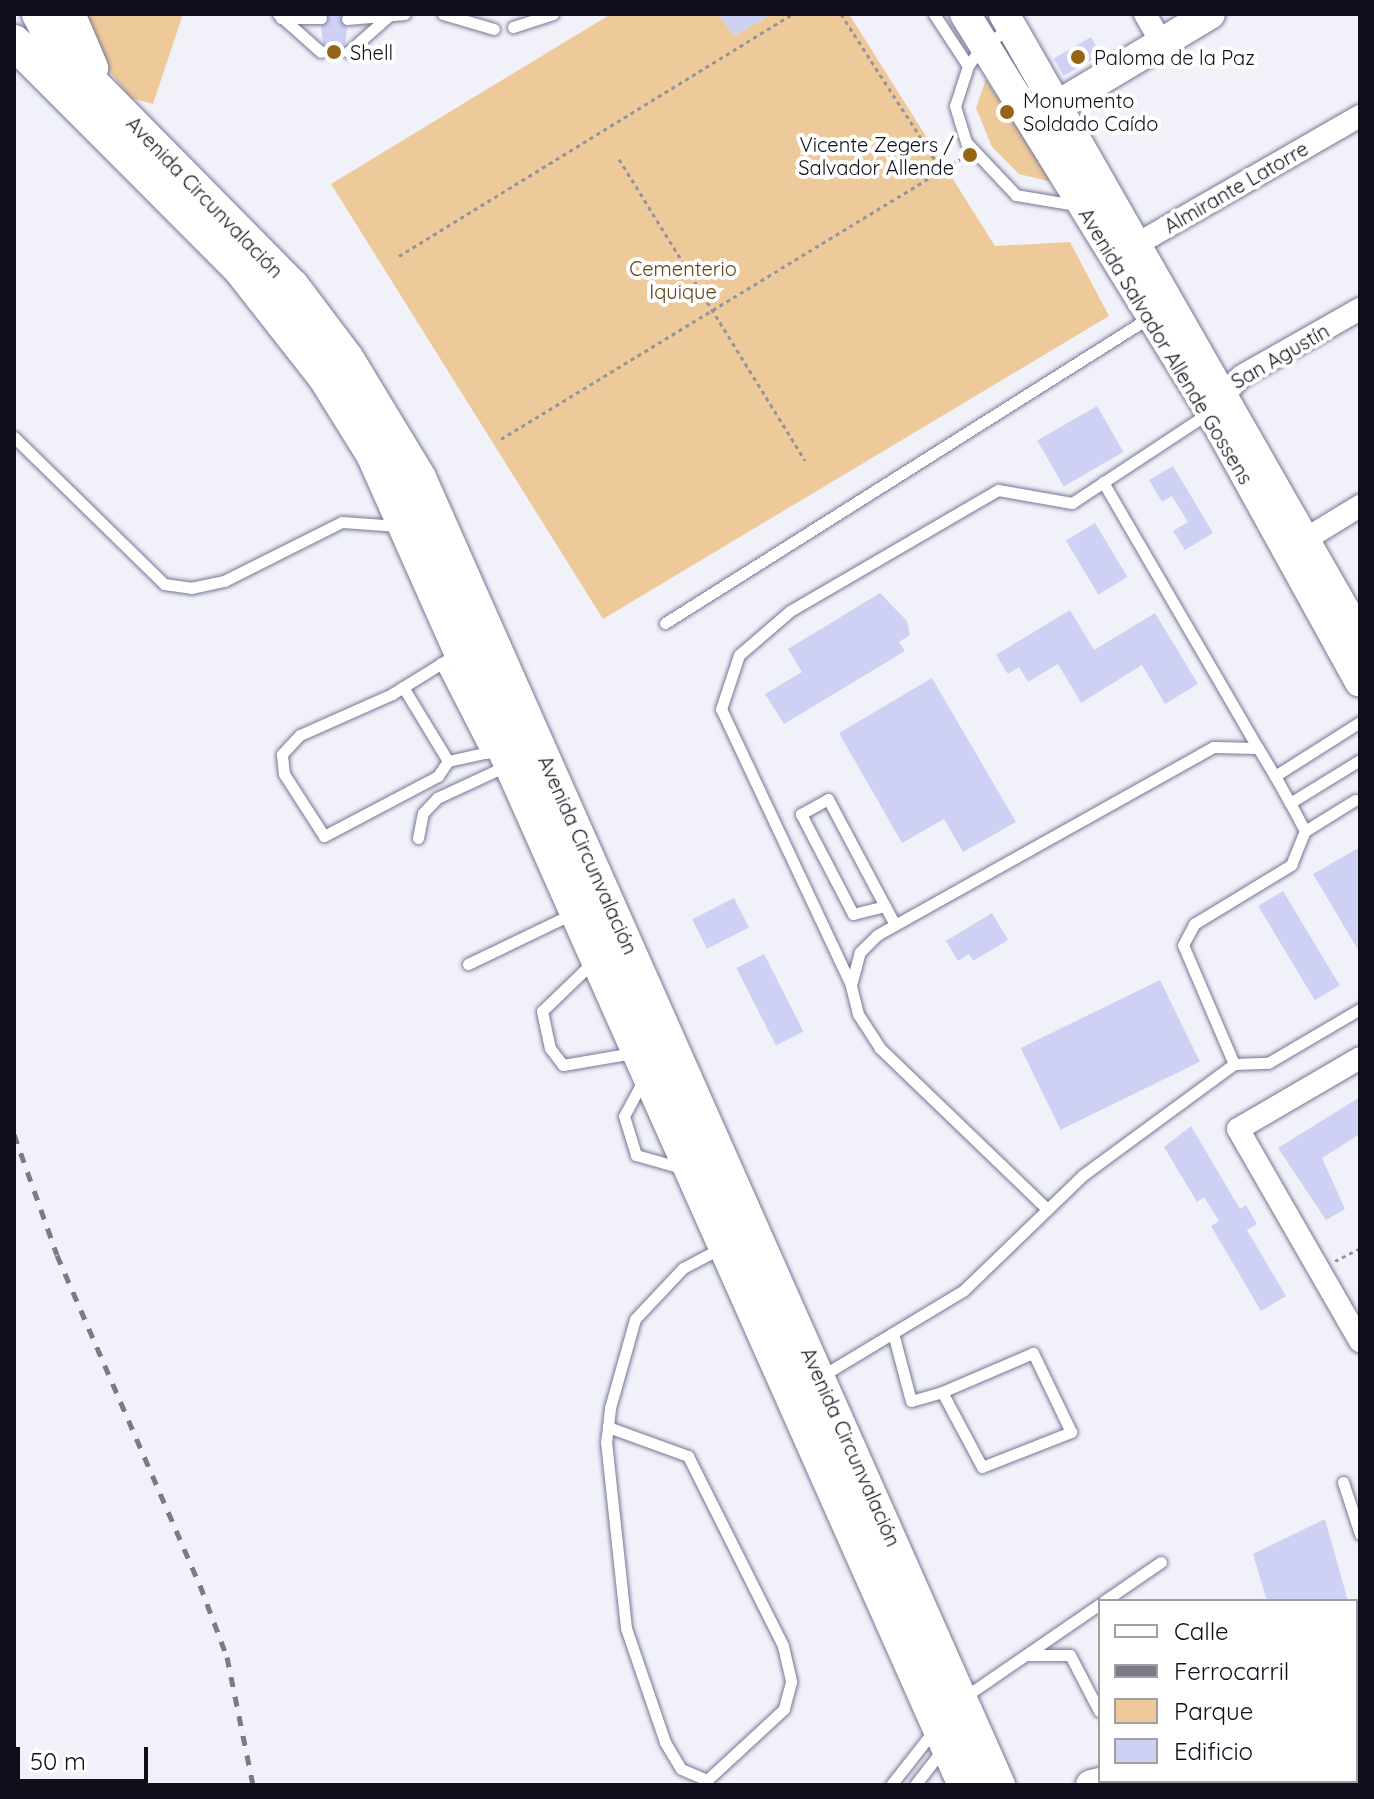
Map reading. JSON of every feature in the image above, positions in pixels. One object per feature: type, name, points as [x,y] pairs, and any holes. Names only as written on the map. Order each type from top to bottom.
[{"type":"main road","name":"Avenida Circunvalación","points":[[39,14],[55,46],[292,286],[396,437],[820,1377],[950,1721],[965,1785]]},
{"type":"main road","points":[[68,14],[88,63],[119,108]]},
{"type":"main road","name":"Avenida Salvador Allende Gossens","points":[[965,14],[976,56],[1081,206],[1151,317],[1217,401]]},
{"type":"main road","points":[[1058,105],[1210,14]]},
{"type":"main road","name":"Avenida Salvador Allende Gossens","points":[[1008,21],[1140,243],[1217,401],[1295,545],[1360,682]]},
{"type":"main road","name":"Avenida Circunvalación","points":[[14,42],[270,305],[349,415],[410,528],[452,656],[580,910],[728,1245],[950,1721],[998,1785]]},
{"type":"main road","name":"Avenida Salvador Allende Gossens","points":[[1295,545],[1360,637]]},
{"type":"street","points":[[1145,14],[1162,43]]},
{"type":"street","name":"Almirante Latorre","points":[[1112,258],[1360,116]]},
{"type":"street","name":"San Agustín","points":[[1217,401],[1360,309]]},
{"type":"street","points":[[1295,545],[1360,506]]},
{"type":"street","points":[[1360,1058],[1238,1129],[1360,1341]]},
{"type":"lane","points":[[348,52],[391,14]]},
{"type":"lane","points":[[347,19],[405,14]]},
{"type":"lane","points":[[443,14],[494,29]]},
{"type":"lane","points":[[513,27],[553,14]]},
{"type":"lane","points":[[934,14],[976,56]]},
{"type":"lane","points":[[279,16],[321,18]]},
{"type":"lane","points":[[279,16],[321,52]]},
{"type":"lane","points":[[1008,21],[976,56],[955,106],[972,152],[1016,195],[1081,206]]},
{"type":"lane","points":[[665,623],[1151,317]]},
{"type":"lane","points":[[1046,1208],[914,1088],[858,1014],[851,985],[721,709],[727,678],[739,655],[790,611],[998,490],[1072,503],[1217,401]]},
{"type":"lane","points":[[14,437],[164,584],[191,588],[224,581],[342,522],[410,528]]},
{"type":"lane","points":[[1103,482],[1305,831]]},
{"type":"lane","points":[[452,656],[403,687],[288,744],[284,774],[312,828],[324,836],[348,827],[438,776],[448,761],[503,754]]},
{"type":"lane","points":[[403,687],[448,761]]},
{"type":"lane","points":[[1275,776],[1360,722]]},
{"type":"lane","points":[[851,985],[860,952],[895,925],[1213,747],[1258,748]]},
{"type":"lane","points":[[418,838],[423,813],[437,798],[503,754]]},
{"type":"lane","points":[[1290,803],[1360,760]]},
{"type":"lane","points":[[885,906],[853,914],[801,814],[828,799],[885,906],[895,925]]},
{"type":"lane","points":[[1234,1064],[1183,945],[1194,924],[1291,865],[1305,831],[1355,800]]},
{"type":"lane","points":[[468,964],[580,910]]},
{"type":"lane","points":[[600,956],[542,1011],[550,1048],[563,1065],[646,1060],[624,1116],[636,1155],[649,1164],[695,1171]]},
{"type":"lane","points":[[820,1377],[964,1290],[1046,1208],[1234,1064],[1268,1063],[1360,1009]]},
{"type":"lane","points":[[608,1427],[688,1456],[783,1646],[791,1682],[784,1709],[707,1780],[681,1769],[665,1742],[626,1628],[608,1427],[635,1319],[683,1268],[728,1245]]},
{"type":"lane","points":[[893,1333],[911,1401],[942,1392],[1033,1353],[1071,1432],[982,1467],[942,1392]]},
{"type":"lane","points":[[1343,1482],[1360,1534]]},
{"type":"lane","points":[[1106,1599],[1161,1562]]},
{"type":"lane","points":[[891,1785],[950,1721],[1025,1656],[1098,1605]]},
{"type":"lane","points":[[1025,1656],[1070,1655],[1098,1709]]},
{"type":"lane","points":[[915,1785],[950,1721]]},
{"type":"path","points":[[399,256],[793,14]]},
{"type":"path","points":[[841,14],[942,171]]},
{"type":"path","points":[[501,439],[972,152]]},
{"type":"path","points":[[619,159],[805,460]]},
{"type":"path","points":[[1318,1271],[1360,1248]]},
{"type":"green space","points":[[78,14],[183,14],[153,104],[131,98],[94,52]]},
{"type":"green space","name":"Cementerio Iquique","points":[[611,14],[719,14],[734,36],[771,14],[849,14],[995,246],[1070,242],[1109,316],[603,619],[331,184]]},
{"type":"green space","points":[[986,79],[1052,182],[1019,174],[992,147],[976,108]]},
{"type":"building","points":[[328,14],[340,14],[347,27],[344,59],[325,59],[321,26]]},
{"type":"building","points":[[719,14],[771,14],[734,36]]},
{"type":"building","name":"Paloma de la Paz","points":[[1091,37],[1101,54],[1064,76],[1054,58]]},
{"type":"building","points":[[1097,406],[1124,452],[1064,486],[1037,440]]},
{"type":"building","points":[[1173,466],[1213,533],[1185,550],[1173,531],[1188,522],[1172,496],[1162,502],[1149,480]]},
{"type":"building","points":[[1095,523],[1127,577],[1098,595],[1066,541]]},
{"type":"building","points":[[880,593],[907,621],[910,635],[899,642],[905,651],[784,724],[765,694],[802,672],[788,649]]},
{"type":"building","points":[[1070,610],[1094,650],[1155,613],[1198,684],[1165,704],[1142,665],[1081,703],[1058,664],[1028,682],[1019,667],[1008,674],[996,655]]},
{"type":"building","points":[[932,678],[1016,822],[963,852],[944,819],[902,843],[839,733]]},
{"type":"building","points":[[1360,847],[1360,953],[1313,874]]},
{"type":"building","points":[[1283,891],[1340,985],[1315,1000],[1258,906]]},
{"type":"building","points":[[734,898],[749,927],[707,949],[692,919]]},
{"type":"building","points":[[992,913],[1008,940],[973,961],[969,954],[958,961],[946,941]]},
{"type":"building","points":[[764,954],[803,1032],[776,1046],[736,968]]},
{"type":"building","points":[[1160,980],[1200,1062],[1061,1130],[1021,1048]]},
{"type":"building","points":[[1360,1097],[1360,1134],[1322,1158],[1345,1209],[1326,1220],[1278,1148]]},
{"type":"building","points":[[1191,1126],[1240,1209],[1246,1205],[1257,1224],[1247,1230],[1286,1296],[1261,1311],[1211,1226],[1219,1221],[1204,1197],[1197,1202],[1164,1147]]},
{"type":"building","points":[[1325,1519],[1347,1599],[1266,1599],[1253,1554]]},
{"type":"railway","points":[[14,1134],[57,1255],[200,1585],[227,1657],[253,1785]]},
{"type":"place","name":"Shell","points":[[334,52]]},
{"type":"place","name":"Paloma de la Paz","points":[[1078,57]]},
{"type":"place","name":"Monumento Soldado Caído","points":[[1007,112]]},
{"type":"place","name":"Vicente Zegers / Salvador Allende","points":[[970,155]]}]
